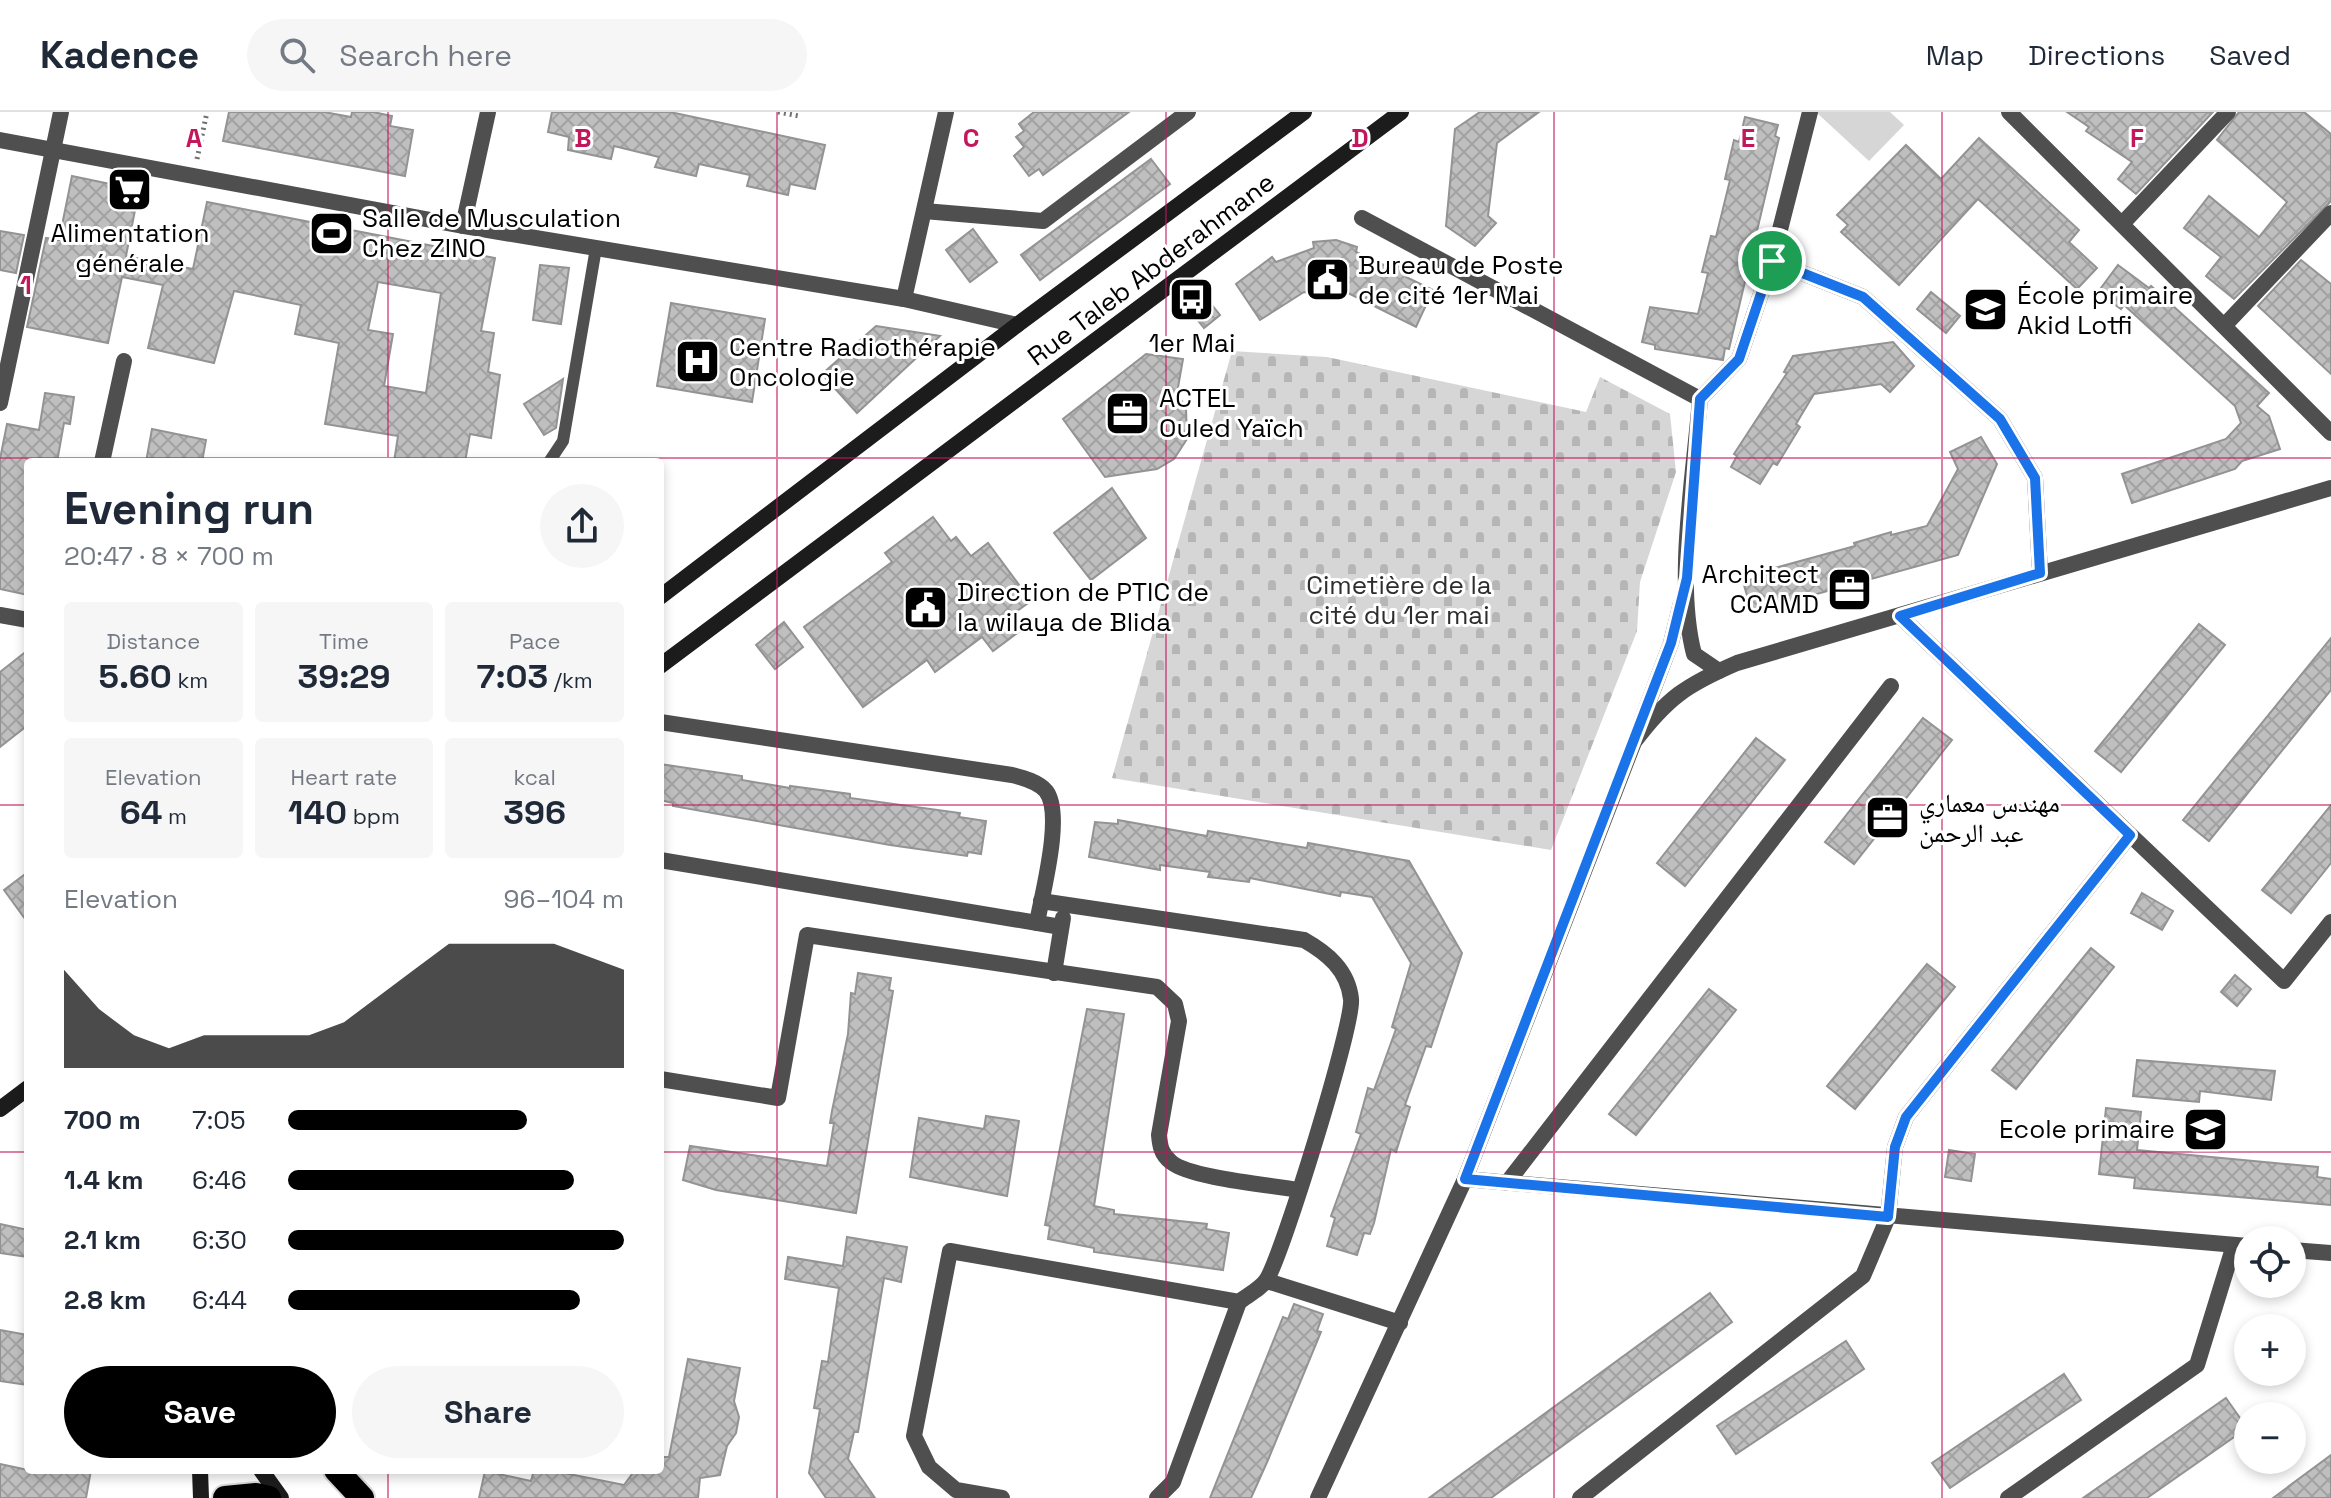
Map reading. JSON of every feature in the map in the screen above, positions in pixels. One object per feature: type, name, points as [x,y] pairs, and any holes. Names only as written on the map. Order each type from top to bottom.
[{"type":"highway","points":[[340,1474],[362,1498]]},
{"type":"highway","points":[[225,1498],[256,1495],[269,1498]]},
{"type":"main road","name":"Rue Taleb Abderahmane","points":[[664,594],[1017,325],[1304,112]]},
{"type":"main road","name":"Rue Taleb Abderahmane","points":[[664,663],[1401,112]]},
{"type":"main road","points":[[0,1109],[24,1091]]},
{"type":"main road","points":[[200,1474],[201,1498]]},
{"type":"main road","points":[[264,1474],[281,1498]]},
{"type":"street","points":[[0,403],[61,112]]},
{"type":"street","points":[[463,226],[488,112]]},
{"type":"street","points":[[904,299],[946,112]]},
{"type":"street","points":[[924,211],[1043,221],[1188,112]]},
{"type":"street","points":[[1719,671],[1694,654],[1687,629],[1687,578],[1700,399],[1739,359],[1772,261],[1810,112]]},
{"type":"street","points":[[2009,112],[2331,433]]},
{"type":"street","points":[[2122,224],[2228,112]]},
{"type":"street","points":[[0,140],[463,226],[904,299],[1017,325]]},
{"type":"street","points":[[2224,326],[2331,213]]},
{"type":"street","points":[[1362,218],[1700,399]]},
{"type":"street","points":[[1772,261],[1863,297],[2000,419],[2035,478],[2040,573]]},
{"type":"street","points":[[103,458],[124,361]]},
{"type":"street","points":[[1634,742],[1660,707],[1695,681],[1719,671],[2331,488]]},
{"type":"street","points":[[1323,1493],[1465,1179],[1671,643],[1687,578]]},
{"type":"street","points":[[0,615],[24,619]]},
{"type":"street","points":[[1900,616],[2284,981],[2331,922]]},
{"type":"street","points":[[1507,1183],[1891,686]]},
{"type":"street","points":[[664,723],[1012,775],[1032,781],[1045,789],[1055,816],[1037,923]]},
{"type":"street","points":[[1580,1498],[1863,1276],[1888,1217],[1895,1147],[1906,1117],[2130,835]]},
{"type":"street","points":[[664,861],[1061,927]]},
{"type":"street","points":[[1041,901],[1304,940],[1324,951],[1346,978],[1351,1011],[1298,1190],[1267,1281],[1239,1302],[1173,1482],[1157,1498]]},
{"type":"street","points":[[1054,973],[1065,904]]},
{"type":"street","points":[[664,1080],[778,1098],[807,935],[1157,987],[1175,1004],[1179,1021],[1159,1135],[1161,1151],[1173,1164],[1192,1172],[1298,1190]]},
{"type":"street","points":[[1465,1179],[2234,1245]]},
{"type":"street","points":[[1002,1498],[956,1490],[929,1467],[914,1436],[950,1251],[1239,1302]]},
{"type":"street","points":[[2306,1251],[2331,1253]]},
{"type":"street","points":[[2008,1498],[2197,1365],[2234,1265]]},
{"type":"street","points":[[1267,1281],[1400,1323]]},
{"type":"lane","points":[[552,458],[563,441],[596,248]]},
{"type":"path","points":[[197,160],[207,112]]},
{"type":"path","points":[[778,112],[799,116]]},
{"type":"green space","points":[[1816,112],[1890,112],[1904,125],[1869,161]]},
{"type":"green space","name":"Cimetière de la cité du 1er mai","points":[[1232,351],[1327,357],[1586,412],[1600,377],[1670,414],[1676,472],[1640,582],[1637,631],[1551,850],[1112,778]]},
{"type":"building","points":[[229,112],[324,112],[351,117],[352,112],[373,112],[392,116],[390,126],[413,130],[405,176],[223,141]]},
{"type":"building","points":[[552,112],[670,112],[825,145],[815,189],[790,184],[788,195],[747,186],[750,175],[699,164],[696,176],[655,167],[659,157],[614,146],[611,159],[568,150],[569,137],[548,132]]},
{"type":"building","points":[[1034,112],[1129,112],[1043,175],[1039,169],[1029,176],[1014,156],[1024,147],[1016,137],[1024,131],[1019,124]]},
{"type":"building","points":[[1480,112],[1539,112],[1497,143],[1488,216],[1496,223],[1475,246],[1446,226],[1455,129]]},
{"type":"building","points":[[2067,112],[2213,112],[2136,194],[2118,179],[2132,162],[2086,131],[2089,127]]},
{"type":"building","points":[[2239,112],[2304,112],[2331,134],[2331,201],[2234,299],[2206,276],[2221,257],[2184,228],[2209,196],[2259,237],[2287,202],[2217,140]]},
{"type":"building","points":[[1745,117],[1778,125],[1775,136],[1779,138],[1729,349],[1725,348],[1723,360],[1655,349],[1655,345],[1642,342],[1650,307],[1698,314],[1708,273],[1702,272],[1711,236],[1716,237],[1730,180],[1725,179],[1734,140],[1739,142]]},
{"type":"building","points":[[1979,138],[2079,230],[2069,242],[2097,268],[2077,289],[1978,199],[1899,285],[1841,232],[1848,225],[1837,215],[1906,145],[1941,179]]},
{"type":"building","points":[[1151,159],[1170,184],[1040,280],[1021,255]]},
{"type":"building","points":[[72,176],[139,190],[126,256],[193,269],[207,202],[495,258],[481,331],[494,333],[488,372],[500,375],[491,438],[470,434],[466,458],[395,458],[398,436],[325,424],[339,343],[295,334],[301,305],[234,291],[214,363],[148,348],[163,285],[122,277],[108,343],[27,327],[46,238],[59,240]],"holes":[[[378,282],[441,293],[426,393],[384,386],[393,334],[368,330]]]},
{"type":"building","points":[[973,229],[997,262],[970,282],[946,250]]},
{"type":"building","points":[[0,231],[24,235],[16,273],[0,270]]},
{"type":"building","name":"Bureau de Poste de cité 1er Mai","points":[[1336,240],[1357,247],[1356,252],[1388,267],[1391,262],[1409,271],[1406,277],[1433,290],[1416,327],[1348,293],[1341,299],[1304,292],[1260,320],[1236,284],[1272,257],[1276,262],[1314,248],[1313,242]]},
{"type":"building","points":[[2301,260],[2331,284],[2331,374],[2258,306]]},
{"type":"building","points":[[540,265],[569,268],[561,324],[533,320]]},
{"type":"building","points":[[2118,265],[2149,288],[2151,286],[2269,393],[2257,406],[2269,416],[2280,449],[2242,461],[2235,469],[2132,503],[2122,474],[2226,439],[2241,423],[2235,406],[2124,305],[2121,309],[2098,292]]},
{"type":"building","points":[[1931,292],[1960,316],[1946,333],[1917,309]]},
{"type":"building","points":[[1204,295],[1220,315],[1204,328],[1188,308]]},
{"type":"building","points":[[671,303],[765,319],[752,402],[657,386]]},
{"type":"building","points":[[876,326],[940,336],[857,413],[822,374]]},
{"type":"building","points":[[1893,342],[1914,366],[1890,392],[1881,384],[1814,394],[1796,424],[1800,427],[1777,465],[1773,463],[1760,484],[1731,467],[1737,456],[1734,454],[1787,373],[1784,372],[1793,356]]},
{"type":"building","name":"ACTEL Ouled Yaïch","points":[[1146,354],[1183,359],[1177,393],[1186,408],[1187,439],[1174,459],[1157,469],[1105,477],[1063,419]]},
{"type":"building","points":[[563,379],[556,428],[544,435],[524,404]]},
{"type":"building","points":[[45,393],[74,397],[70,424],[64,423],[58,458],[24,458],[24,594],[0,589],[0,459],[7,424],[39,430]]},
{"type":"building","points":[[152,429],[206,440],[203,458],[147,458]]},
{"type":"building","points":[[1981,437],[1997,464],[1958,555],[1752,612],[1743,582],[1766,575],[1764,571],[1855,546],[1854,543],[1891,532],[1891,535],[1927,526],[1958,469],[1950,452]]},
{"type":"building","points":[[1112,488],[1146,538],[1091,580],[1054,533]]},
{"type":"building","name":"Direction de PTIC de la wilaya de Blida","points":[[933,517],[951,541],[956,537],[971,556],[988,543],[1031,601],[1013,614],[1024,628],[993,651],[982,637],[935,672],[927,660],[863,707],[804,627],[892,562],[885,553]]},
{"type":"building","points":[[784,622],[803,647],[775,669],[756,645]]},
{"type":"building","points":[[2199,624],[2225,645],[2121,772],[2095,751]]},
{"type":"building","points":[[2331,638],[2331,690],[2209,841],[2183,820]]},
{"type":"building","points":[[24,653],[24,728],[0,747],[0,672]]},
{"type":"building","points":[[1923,718],[1952,740],[1854,864],[1825,842]]},
{"type":"building","points":[[1756,738],[1785,760],[1685,886],[1657,863]]},
{"type":"building","points":[[664,765],[742,776],[742,780],[790,788],[850,794],[850,798],[960,813],[959,817],[986,821],[981,854],[968,852],[967,856],[673,806],[673,803],[664,801]]},
{"type":"building","points":[[2331,805],[2331,863],[2291,913],[2262,890]]},
{"type":"building","points":[[1118,820],[1207,836],[1208,831],[1307,848],[1308,843],[1409,861],[1462,953],[1431,1047],[1426,1046],[1405,1105],[1410,1107],[1396,1152],[1391,1149],[1374,1223],[1370,1234],[1364,1233],[1357,1255],[1327,1246],[1335,1218],[1331,1216],[1361,1134],[1356,1132],[1368,1088],[1374,1090],[1396,1029],[1392,1027],[1411,963],[1372,897],[1341,892],[1340,896],[1250,878],[1249,882],[1208,877],[1210,872],[1160,865],[1160,870],[1089,857],[1095,822],[1118,824]]},
{"type":"building","points":[[24,875],[24,918],[4,890]]},
{"type":"building","points":[[2142,893],[2173,911],[2162,930],[2131,913]]},
{"type":"building","points":[[2091,948],[2114,967],[2016,1089],[1992,1070]]},
{"type":"building","points":[[1927,964],[1955,987],[1855,1109],[1827,1086]]},
{"type":"building","points":[[858,973],[891,978],[889,990],[893,991],[856,1213],[716,1190],[683,1180],[690,1146],[827,1166],[834,1123],[830,1123],[848,1034],[851,993],[855,994]]},
{"type":"building","points":[[2235,975],[2251,989],[2237,1006],[2221,992]]},
{"type":"building","points":[[1709,989],[1736,1010],[1636,1135],[1609,1114]]},
{"type":"building","points":[[1087,1009],[1124,1014],[1094,1206],[1114,1210],[1114,1214],[1207,1224],[1206,1229],[1229,1233],[1223,1270],[1094,1252],[1094,1248],[1048,1239],[1050,1226],[1045,1225]]},
{"type":"building","points":[[2137,1060],[2275,1071],[2271,1100],[2200,1091],[2199,1102],[2133,1096]]},
{"type":"building","points":[[2106,1108],[2141,1112],[2137,1150],[2318,1167],[2317,1177],[2331,1179],[2331,1205],[2134,1188],[2135,1178],[2099,1174]]},
{"type":"building","points":[[986,1116],[1019,1121],[1007,1196],[910,1177],[919,1118],[984,1129]]},
{"type":"building","points":[[1949,1150],[1975,1154],[1971,1181],[1945,1177]]},
{"type":"building","points":[[0,1224],[24,1229],[24,1256],[0,1253]]},
{"type":"building","points":[[847,1237],[907,1247],[901,1282],[884,1278],[858,1432],[854,1432],[848,1459],[875,1498],[826,1498],[809,1473],[820,1409],[814,1408],[822,1361],[828,1362],[839,1288],[785,1279],[788,1257],[843,1266]]},
{"type":"building","points":[[1710,1293],[1732,1322],[1491,1498],[1429,1498]]},
{"type":"building","points":[[1294,1304],[1323,1314],[1317,1331],[1321,1332],[1268,1460],[1251,1498],[1210,1498],[1283,1317],[1288,1319]]},
{"type":"building","points":[[0,1330],[24,1334],[24,1384],[0,1381]]},
{"type":"building","points":[[1846,1341],[1864,1369],[1736,1454],[1717,1426]]},
{"type":"building","points":[[688,1359],[740,1368],[734,1401],[739,1417],[736,1433],[727,1446],[720,1475],[700,1478],[698,1498],[479,1498],[484,1474],[531,1481],[533,1474],[569,1474],[624,1485],[632,1474],[664,1474],[664,1457],[669,1457]]},
{"type":"building","points":[[2064,1374],[2081,1400],[1950,1488],[1932,1463]]},
{"type":"building","points":[[2226,1398],[2234,1409],[2234,1437],[2147,1498],[2083,1498]]},
{"type":"building","points":[[2331,1455],[2331,1498],[2273,1498],[2306,1474]]},
{"type":"building","points":[[0,1464],[24,1469],[24,1474],[90,1474],[86,1498],[0,1498]]},
{"type":"place","name":"Alimentation générale","points":[[130,190]]},
{"type":"place","name":"Salle de Musculation Chez ZINO","points":[[331,233]]},
{"type":"place","name":"Bureau de Poste de cité 1er Mai","points":[[1327,280]]},
{"type":"place","name":"1er Mai","points":[[1192,300]]},
{"type":"place","name":"École primaire Akid Lotfi","points":[[1986,310]]},
{"type":"place","name":"Centre Radiothérapie Oncologie","points":[[698,362]]},
{"type":"place","name":"ACTEL Ouled Yaïch","points":[[1128,413]]},
{"type":"place","name":"Architect CCAMD","points":[[1850,589]]},
{"type":"place","name":"Direction de PTIC de la wilaya de Blida","points":[[926,607]]},
{"type":"place","name":"مهندس معماري عبد الرحمن","points":[[1888,818]]},
{"type":"place","name":"Ecole primaire","points":[[2206,1129]]},
{"type":"route","points":[[1772,261],[1863,297],[2000,419],[2035,478],[2040,573],[1900,616],[2130,835],[1906,1117],[1895,1147],[1888,1217],[1465,1179],[1671,643],[1687,578],[1700,399],[1739,359],[1772,261]]}]
